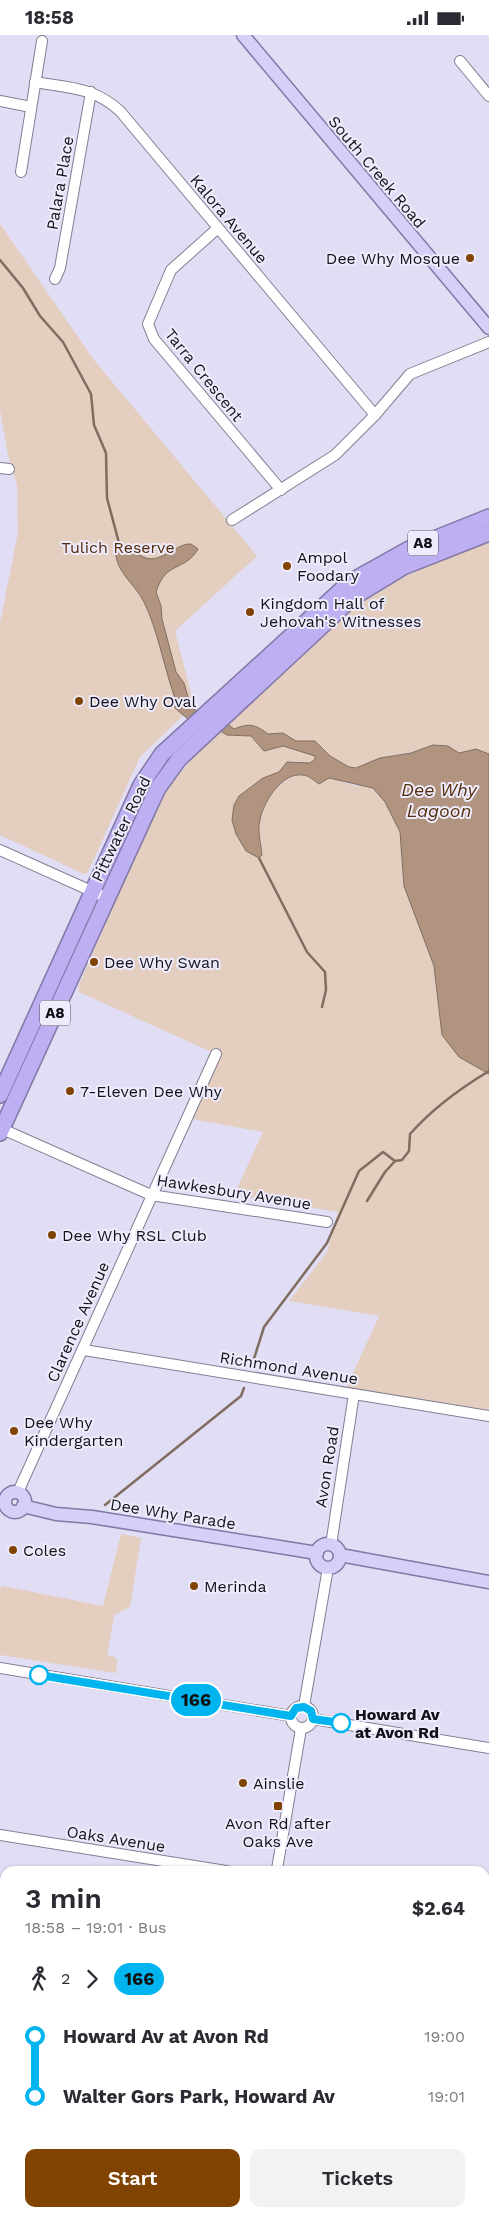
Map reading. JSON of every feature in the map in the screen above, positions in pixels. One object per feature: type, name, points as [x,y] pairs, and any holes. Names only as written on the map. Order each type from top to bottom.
[{"type":"highway","name":"Pittwater Road","points":[[0,1095],[141,785],[155,763],[182,733],[350,582],[409,549],[489,517]]},
{"type":"highway","name":"Pittwater Road","points":[[1,1130],[158,788],[179,759],[196,740],[326,619],[368,586],[403,567],[489,533]]},
{"type":"main road","name":"South Creek Road","points":[[243,35],[489,328]]},
{"type":"main road","points":[[18,1493],[23,1497],[23,1506],[19,1510],[13,1511],[2,1502],[9,1494],[18,1493]]},
{"type":"main road","name":"Dee Why Parade","points":[[23,1506],[67,1516],[100,1519],[317,1553]]},
{"type":"main road","points":[[324,1545],[331,1545],[337,1549],[340,1555],[335,1565],[328,1568],[320,1564],[317,1553],[324,1545]]},
{"type":"main road","points":[[340,1555],[489,1582]]},
{"type":"street","points":[[21,171],[42,41]]},
{"type":"street","points":[[460,61],[489,96]]},
{"type":"street","name":"Kalora Avenue","points":[[36,82],[91,92],[106,98],[120,111],[375,415]]},
{"type":"street","name":"Palara Place","points":[[55,279],[60,268],[91,92]]},
{"type":"street","points":[[0,101],[32,107]]},
{"type":"street","name":"Tarra Crescent","points":[[218,228],[171,270],[148,324],[154,339],[280,490]]},
{"type":"street","points":[[232,520],[335,455],[375,415],[410,374],[489,342]]},
{"type":"street","points":[[0,850],[107,898]]},
{"type":"street","name":"Clarence Avenue","points":[[18,1493],[216,1054]]},
{"type":"street","name":"Hawkesbury Avenue","points":[[1,1130],[151,1195],[327,1222]]},
{"type":"street","name":"Richmond Avenue","points":[[84,1350],[489,1416]]},
{"type":"street","name":"Avon Road","points":[[331,1545],[354,1394]]},
{"type":"street","points":[[304,1707],[328,1568]]},
{"type":"street","points":[[0,1668],[291,1716]]},
{"type":"street","points":[[304,1707],[311,1711],[313,1719],[308,1727],[301,1729],[294,1725],[291,1716],[296,1708],[304,1707]]},
{"type":"street","points":[[313,1719],[489,1748]]},
{"type":"street","points":[[277,1866],[301,1729]]},
{"type":"street","name":"Oaks Avenue","points":[[0,1835],[195,1866]]},
{"type":"green space","name":"Tulich Reserve","points":[[0,224],[94,360],[257,556],[175,631],[194,705],[140,757],[88,872],[84,874],[0,835],[0,623],[18,533],[17,485],[8,455],[0,410]]},
{"type":"green space","points":[[489,543],[489,754],[476,749],[463,753],[452,749],[422,750],[388,756],[356,768],[349,767],[330,756],[315,741],[296,741],[283,733],[268,734],[252,725],[244,725],[234,729],[227,724],[342,617],[371,595],[408,575],[451,556]]},
{"type":"green space","points":[[220,731],[231,736],[250,736],[264,751],[283,746],[315,756],[315,759],[310,763],[291,761],[284,765],[279,772],[258,781],[249,789],[232,820],[235,832],[241,842],[259,858],[262,854],[259,828],[263,810],[274,792],[282,784],[290,778],[299,775],[308,777],[317,783],[329,778],[356,786],[366,785],[373,788],[385,802],[400,832],[404,886],[434,966],[437,984],[489,1074],[489,1417],[344,1393],[379,1316],[289,1301],[327,1252],[338,1212],[234,1195],[263,1132],[187,1118],[216,1054],[79,992],[78,987],[138,848],[165,792],[194,756]]},
{"type":"green space","points":[[121,1534],[141,1538],[130,1607],[114,1615],[107,1656],[115,1657],[117,1661],[116,1673],[0,1655],[0,1589],[3,1586],[103,1606]]},
{"type":"water","name":"Dee Why Lagoon","points":[[118,542],[143,557],[152,559],[163,556],[180,546],[191,544],[198,549],[187,561],[170,570],[165,575],[156,592],[176,672],[184,683],[191,707],[208,718],[225,722],[234,729],[252,725],[268,734],[283,733],[296,741],[315,741],[330,756],[349,767],[356,768],[380,758],[411,753],[433,745],[448,746],[459,753],[476,749],[489,754],[489,1074],[459,1057],[442,1035],[434,966],[404,886],[400,832],[385,802],[373,788],[329,778],[319,784],[305,775],[291,777],[273,791],[262,813],[259,828],[262,855],[259,858],[246,851],[236,834],[232,820],[234,805],[239,796],[263,778],[279,772],[287,762],[310,763],[315,759],[315,756],[283,746],[264,751],[251,736],[227,735],[217,729],[189,720],[175,708],[174,695],[149,612],[116,559]]},
{"type":"waterway","points":[[0,260],[23,288],[40,316],[63,342],[91,394],[94,425],[106,453],[107,498],[119,543]]},
{"type":"waterway","points":[[259,858],[307,952],[325,972],[326,990],[322,1007]]},
{"type":"waterway","points":[[252,1365],[264,1327],[327,1243],[359,1171],[383,1152],[395,1161],[402,1160],[409,1151],[410,1134],[447,1099],[489,1071]]},
{"type":"waterway","points":[[367,1201],[385,1172],[395,1161]]},
{"type":"waterway","points":[[105,1505],[241,1396],[244,1388]]},
{"type":"bus line","name":"166","points":[[39,1675],[291,1716],[296,1708],[304,1707],[311,1711],[313,1719],[341,1723]]},
{"type":"place","name":"Dee Why Mosque","points":[[470,258]]},
{"type":"place","name":"Ampol Foodary","points":[[287,566]]},
{"type":"place","name":"Kingdom Hall of Jehovah's Witnesses","points":[[250,612]]},
{"type":"place","name":"Dee Why Oval","points":[[79,701]]},
{"type":"place","name":"Dee Why Swan","points":[[94,962]]},
{"type":"place","name":"7-Eleven Dee Why","points":[[70,1091]]},
{"type":"place","name":"Dee Why RSL Club","points":[[52,1235]]},
{"type":"place","name":"Dee Why Kindergarten","points":[[14,1431]]},
{"type":"place","name":"Coles","points":[[13,1550]]},
{"type":"place","name":"Merinda","points":[[194,1586]]},
{"type":"place","name":"Howard Av at Avon Rd","points":[[341,1723]]},
{"type":"place","name":"Ainslie","points":[[243,1783]]},
{"type":"place","name":"Avon Rd after Oaks Ave","points":[[278,1806]]}]
